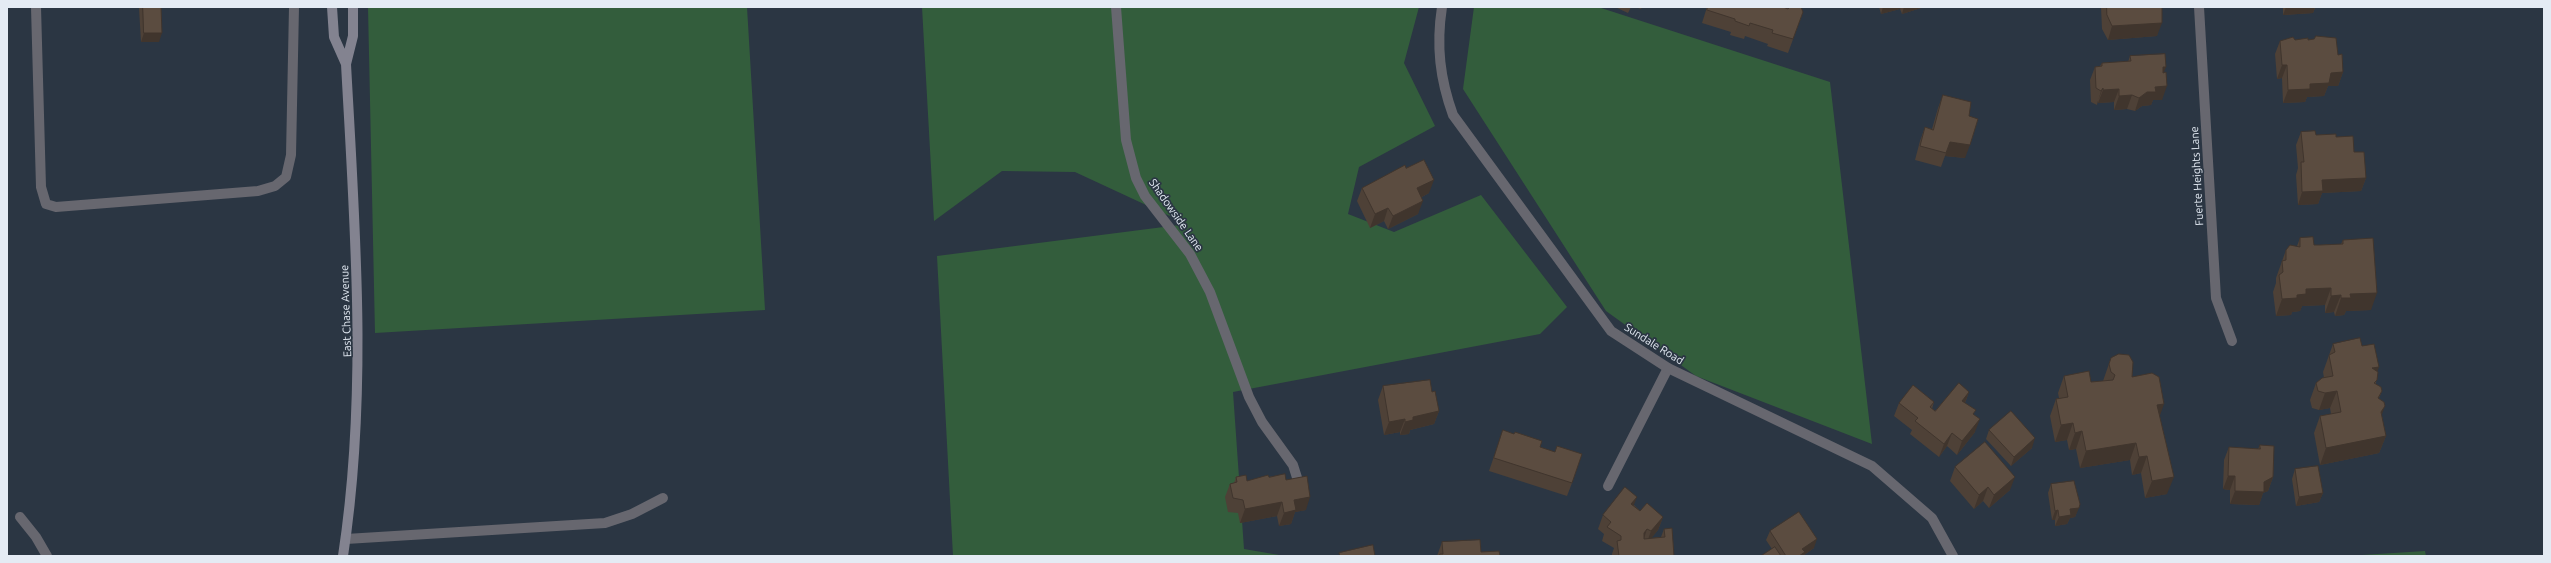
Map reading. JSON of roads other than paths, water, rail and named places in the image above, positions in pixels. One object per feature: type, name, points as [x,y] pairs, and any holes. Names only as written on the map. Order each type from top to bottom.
[{"type":"main road","name":"East Chase Avenue","points":[[332,7],[334,37],[346,64]]},
{"type":"main road","name":"East Chase Avenue","points":[[343,556],[354,454],[359,350],[346,64],[353,36],[353,7]]},
{"type":"street","points":[[36,7],[41,188],[46,204],[56,207],[258,191],[275,186],[286,177],[291,155],[294,7]]},
{"type":"street","name":"Shadowside Lane","points":[[1116,7],[1126,140],[1136,178],[1146,196],[1190,254],[1210,292],[1249,396],[1262,422],[1293,465],[1300,487]]},
{"type":"street","name":"Sundale Road","points":[[1442,7],[1439,28],[1440,64],[1444,89],[1453,115],[1611,331],[1668,368],[1872,466],[1932,518],[1953,556]]},
{"type":"street","name":"Fuerte Heights Lane","points":[[2199,7],[2216,298],[2232,341]]},
{"type":"street","points":[[1608,486],[1668,368]]},
{"type":"street","points":[[346,539],[605,523],[632,514],[663,498]]},
{"type":"street","points":[[20,518],[36,537],[47,556]]}]
